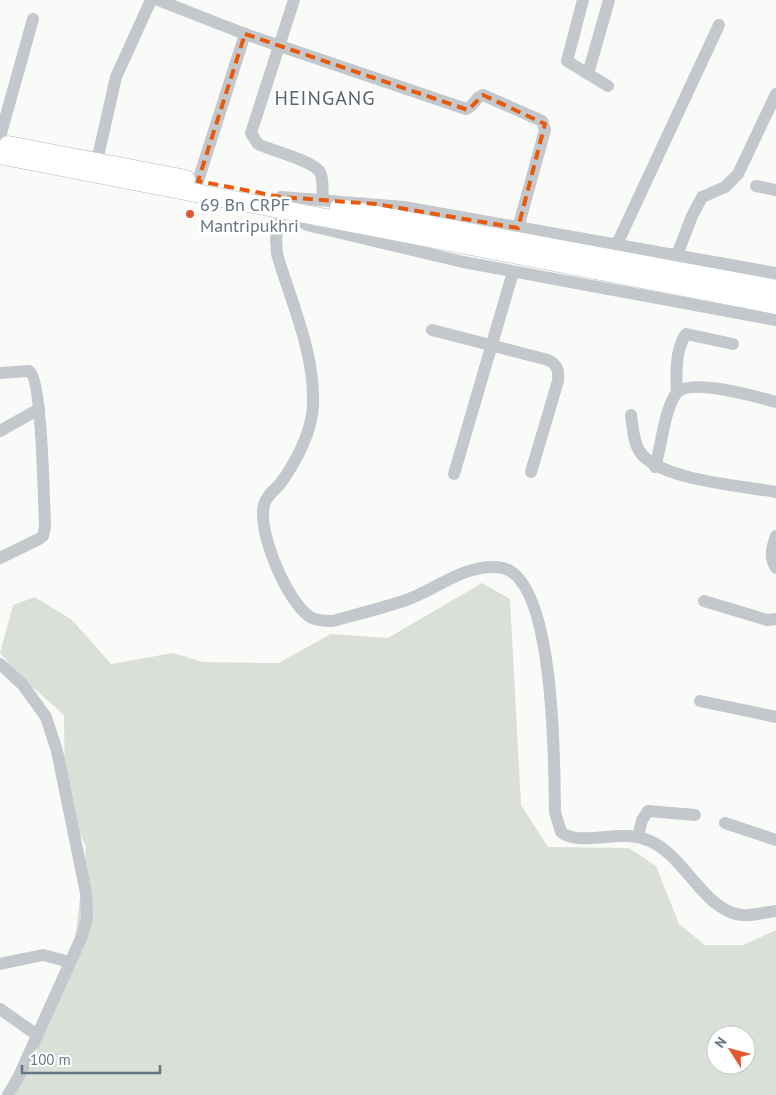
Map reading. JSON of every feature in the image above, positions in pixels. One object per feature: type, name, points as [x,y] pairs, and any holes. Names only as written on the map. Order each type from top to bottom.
[{"type":"highway","points":[[0,143],[198,181],[282,205],[776,305]]},
{"type":"highway","points":[[0,155],[776,289]]},
{"type":"street","points":[[97,161],[116,77],[151,0]]},
{"type":"street","points":[[158,0],[246,34],[466,109],[479,96],[483,95],[542,121],[545,130],[518,228]]},
{"type":"street","points":[[294,0],[251,133],[252,138],[258,144],[318,170],[321,175],[322,200]]},
{"type":"street","points":[[583,0],[567,61],[608,86]]},
{"type":"street","points":[[588,74],[609,0]]},
{"type":"street","points":[[0,137],[33,19]]},
{"type":"street","points":[[617,244],[719,25]]},
{"type":"street","points":[[198,181],[246,34]]},
{"type":"street","points":[[677,254],[692,216],[702,197],[725,187],[738,174],[776,94]]},
{"type":"street","points":[[756,186],[776,190]]},
{"type":"street","points":[[282,205],[322,200],[404,207],[776,273]]},
{"type":"street","points":[[282,205],[307,224],[513,272],[776,320]]},
{"type":"street","points":[[282,205],[276,239],[277,254],[304,341],[313,385],[313,404],[309,426],[299,451],[286,474],[264,504],[263,524],[267,540],[292,598],[311,617],[332,621],[407,600],[443,581],[466,572],[486,567],[506,569],[515,577],[532,599],[539,622],[549,679],[555,812],[558,826],[566,835],[576,838],[615,835],[638,837],[660,846],[671,854],[702,891],[723,908],[741,915],[776,911]]},
{"type":"street","points":[[454,474],[513,272]]},
{"type":"street","points":[[432,330],[548,360],[556,366],[559,371],[558,381],[531,472]]},
{"type":"street","points":[[655,467],[671,407],[677,393],[678,363],[682,342],[686,334],[733,344]]},
{"type":"street","points":[[0,373],[32,371],[39,409],[44,532],[39,539],[0,558]]},
{"type":"street","points":[[677,393],[688,387],[696,387],[776,402]]},
{"type":"street","points":[[0,431],[39,409]]},
{"type":"street","points":[[630,415],[640,451],[655,467],[667,472],[776,492]]},
{"type":"street","points":[[776,536],[771,554],[776,568]]},
{"type":"street","points":[[704,602],[767,620],[776,619]]},
{"type":"street","points":[[0,664],[35,701],[46,717],[57,751],[86,893],[87,916],[82,936],[19,1076],[8,1095]]},
{"type":"street","points":[[700,701],[776,717]]},
{"type":"street","points":[[638,837],[642,820],[648,811],[695,815]]},
{"type":"street","points":[[725,823],[776,840]]},
{"type":"street","points":[[0,964],[43,955],[70,962]]},
{"type":"street","points":[[0,1009],[38,1035]]},
{"type":"highlighted area","points":[[245,34],[468,110],[483,95],[545,124],[518,228],[376,204],[281,197],[198,181]]},
{"type":"shaded area","points":[[482,583],[510,599],[521,805],[548,847],[629,848],[656,866],[679,924],[705,945],[743,945],[776,930],[776,1095],[15,1095],[71,974],[86,847],[65,801],[64,715],[20,676],[0,653],[13,605],[35,597],[72,620],[111,664],[173,653],[203,662],[278,663],[331,634],[388,638]]},
{"type":"place","name":"69 Bn CRPF Mantripukhri","points":[[190,214]]},
{"type":"district","name":"HEINGANG","points":[[325,98]]}]
